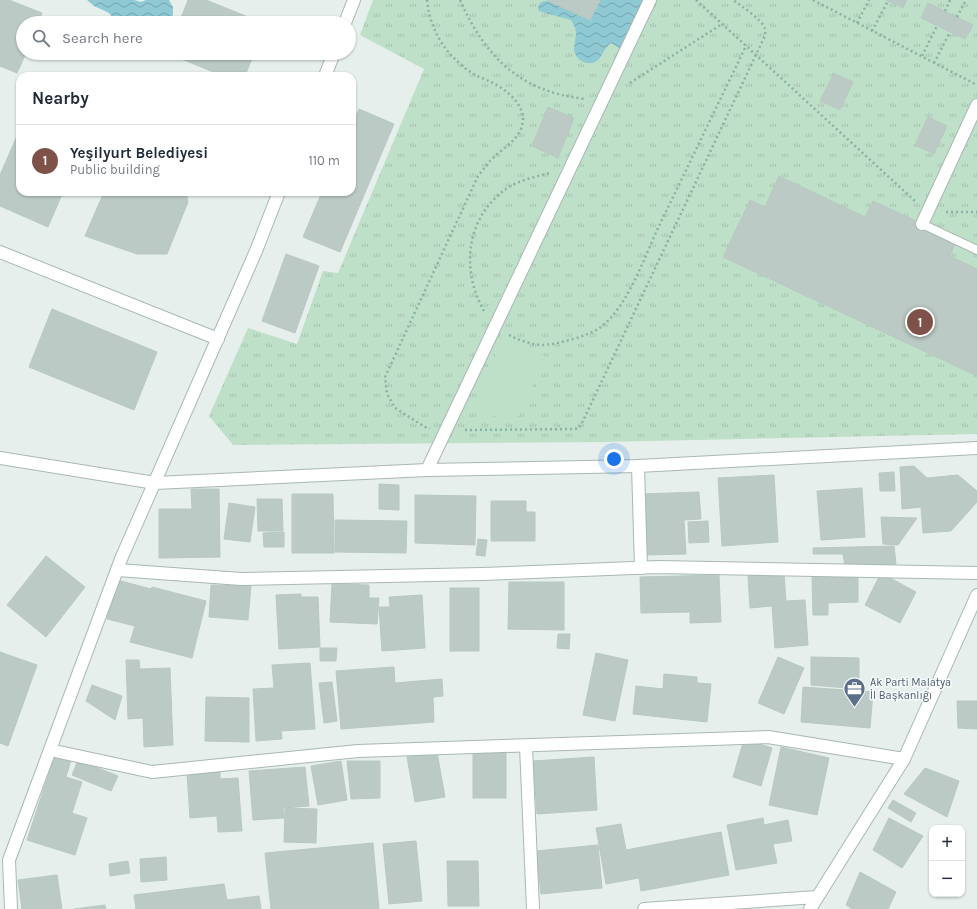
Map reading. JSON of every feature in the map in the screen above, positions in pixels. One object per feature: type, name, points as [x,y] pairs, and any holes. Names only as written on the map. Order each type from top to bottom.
[{"type":"street","points":[[348,16],[354,0]]},
{"type":"street","points":[[427,470],[650,0]]},
{"type":"street","points":[[327,72],[331,60]]},
{"type":"street","points":[[922,224],[977,105]]},
{"type":"street","points":[[11,909],[9,860],[50,750],[118,570],[256,252],[277,196]]},
{"type":"street","points":[[0,252],[218,339]]},
{"type":"street","points":[[0,458],[155,483],[427,470],[638,466],[977,448]]},
{"type":"street","points":[[638,466],[641,568]]},
{"type":"street","points":[[118,570],[241,579],[482,574],[658,567],[977,573]]},
{"type":"street","points":[[810,909],[904,759],[977,595]]},
{"type":"street","points":[[50,750],[152,772],[358,751],[768,737],[904,759]]},
{"type":"street","points":[[526,746],[533,909]]},
{"type":"street","points":[[644,909],[817,897]]},
{"type":"lane","points":[[922,224],[977,250]]},
{"type":"path","points":[[460,0],[469,21],[484,45],[500,62],[520,78],[539,88],[556,94],[576,98],[602,100]]},
{"type":"path","points":[[696,0],[927,212],[977,212]]},
{"type":"path","points":[[813,0],[977,85]]},
{"type":"path","points":[[857,23],[869,0]]},
{"type":"path","points":[[944,11],[950,0]]},
{"type":"path","points":[[957,17],[966,0]]},
{"type":"path","points":[[872,31],[888,1]]},
{"type":"path","points":[[629,84],[722,24]]},
{"type":"path","points":[[922,56],[937,26]]},
{"type":"path","points":[[934,63],[950,32]]},
{"type":"path","points":[[570,169],[528,179],[510,187],[496,198],[484,211],[476,228],[469,261],[477,299],[490,319],[496,325],[507,334],[527,343],[542,345],[580,337],[600,328],[615,314],[631,288],[646,252],[746,46]]},
{"type":"green space","points":[[373,0],[977,0],[977,434],[605,442],[233,445],[209,416],[248,328],[297,344],[323,271],[338,273],[424,69],[360,35]]},
{"type":"green space","points":[[504,337],[546,357],[514,425],[472,405]]},
{"type":"water","points":[[87,0],[134,0],[141,2],[146,0],[169,0],[173,7],[173,15],[111,16],[107,12],[94,6]]},
{"type":"water","points":[[600,0],[643,0],[621,49],[611,43],[598,60],[592,63],[585,63],[575,54],[574,48],[576,32],[571,20],[538,10],[539,4],[548,1],[590,20]]},
{"type":"building","points":[[0,0],[9,0],[42,13],[41,16],[16,16],[16,60],[23,60],[16,73],[0,66]]},
{"type":"building","points":[[188,0],[206,0],[246,16],[182,16]]},
{"type":"building","points":[[547,0],[600,0],[590,20]]},
{"type":"building","points":[[886,0],[907,0],[903,8]]},
{"type":"building","points":[[928,3],[973,25],[965,39],[921,18]]},
{"type":"building","points":[[184,60],[251,60],[247,72],[213,72]]},
{"type":"building","points":[[834,73],[853,82],[840,110],[820,101]]},
{"type":"building","points":[[548,107],[574,118],[558,158],[532,146]]},
{"type":"building","points":[[359,109],[394,124],[340,252],[303,237],[320,196],[356,196],[356,116]]},
{"type":"building","points":[[928,117],[947,126],[934,154],[915,145]]},
{"type":"building","points":[[16,138],[16,196],[61,196],[48,227],[0,206],[0,175]]},
{"type":"building","points":[[779,176],[865,217],[873,201],[957,240],[950,256],[977,269],[977,376],[723,257],[750,200],[765,207]]},
{"type":"building","points":[[102,196],[187,196],[188,202],[167,254],[137,254],[85,236]]},
{"type":"building","points":[[286,254],[319,266],[295,333],[262,321]]},
{"type":"building","points":[[52,309],[157,352],[134,410],[29,367]]},
{"type":"building","points":[[914,466],[927,478],[958,475],[977,491],[977,502],[951,531],[923,533],[921,507],[902,509],[900,467]]},
{"type":"building","points":[[894,472],[895,491],[880,491],[879,473]]},
{"type":"building","points":[[774,475],[778,542],[722,546],[718,478]]},
{"type":"building","points":[[379,484],[399,485],[399,510],[379,509]]},
{"type":"building","points":[[862,488],[865,537],[821,540],[817,491]]},
{"type":"building","points":[[191,489],[219,489],[220,557],[159,558],[159,509],[192,509]]},
{"type":"building","points":[[699,492],[701,519],[684,520],[686,554],[644,555],[642,494]]},
{"type":"building","points":[[292,494],[333,494],[334,553],[292,553]]},
{"type":"building","points":[[415,495],[476,496],[475,545],[415,543]]},
{"type":"building","points":[[257,499],[282,499],[283,531],[258,531]]},
{"type":"building","points":[[491,501],[526,501],[526,512],[535,512],[535,541],[491,541]]},
{"type":"building","points":[[229,503],[255,507],[250,542],[224,539]]},
{"type":"building","points":[[881,517],[917,518],[898,545],[883,544]]},
{"type":"building","points":[[335,520],[407,521],[406,553],[335,552]]},
{"type":"building","points":[[708,521],[709,542],[689,543],[688,522]]},
{"type":"building","points":[[284,532],[284,547],[264,547],[263,533]]},
{"type":"building","points":[[478,539],[487,540],[485,556],[476,555]]},
{"type":"building","points":[[894,546],[896,564],[845,566],[843,554],[813,554],[813,548]]},
{"type":"building","points":[[46,556],[85,587],[46,637],[7,605]]},
{"type":"building","points":[[784,573],[786,601],[805,600],[808,645],[775,648],[772,606],[750,608],[748,576]]},
{"type":"building","points":[[881,573],[916,592],[900,623],[865,605]]},
{"type":"building","points":[[858,574],[858,602],[828,603],[828,615],[813,615],[812,575]]},
{"type":"building","points":[[719,575],[721,622],[690,623],[690,612],[641,613],[640,577]]},
{"type":"building","points":[[117,580],[151,589],[152,587],[206,601],[192,658],[130,642],[135,626],[107,619]]},
{"type":"building","points":[[509,582],[564,582],[564,630],[508,629]]},
{"type":"building","points":[[332,584],[369,585],[369,598],[379,598],[377,624],[330,622]]},
{"type":"building","points":[[211,585],[251,586],[248,620],[209,617]]},
{"type":"building","points":[[450,588],[479,588],[479,651],[450,651]]},
{"type":"building","points":[[301,594],[301,597],[318,597],[320,647],[279,649],[276,595]]},
{"type":"building","points":[[422,595],[425,648],[382,651],[379,607],[390,607],[389,597]]},
{"type":"building","points":[[558,634],[570,634],[569,649],[557,648]]},
{"type":"building","points":[[320,648],[337,648],[336,661],[320,661]]},
{"type":"building","points":[[0,652],[37,665],[8,746],[0,743]]},
{"type":"building","points":[[596,653],[628,660],[615,721],[583,715]]},
{"type":"building","points":[[778,657],[804,668],[784,714],[758,703]]},
{"type":"building","points":[[811,657],[859,658],[859,689],[811,685]]},
{"type":"building","points":[[126,660],[139,660],[140,669],[170,668],[173,745],[144,747],[143,718],[128,719]]},
{"type":"building","points":[[310,663],[315,729],[281,731],[282,739],[256,741],[253,689],[274,688],[272,665]]},
{"type":"building","points":[[394,667],[395,683],[442,679],[443,696],[433,697],[434,722],[341,729],[336,671]]},
{"type":"building","points":[[664,674],[697,677],[697,683],[711,684],[707,722],[633,714],[636,686],[663,689]]},
{"type":"building","points":[[332,682],[337,721],[324,723],[319,683]]},
{"type":"building","points":[[92,685],[122,696],[115,720],[86,701]]},
{"type":"building","points":[[803,687],[873,692],[870,728],[801,722]]},
{"type":"building","points":[[206,697],[249,698],[249,742],[205,741]]},
{"type":"building","points":[[957,701],[977,701],[977,729],[958,728]]},
{"type":"building","points":[[744,739],[772,748],[761,786],[733,777]]},
{"type":"building","points":[[781,747],[829,758],[817,815],[769,805]]},
{"type":"building","points":[[473,751],[506,751],[506,798],[473,798]]},
{"type":"building","points":[[437,752],[445,797],[415,802],[407,757]]},
{"type":"building","points":[[55,755],[71,760],[66,777],[82,782],[72,813],[87,818],[75,855],[27,840]]},
{"type":"building","points":[[594,757],[597,810],[537,814],[533,761]]},
{"type":"building","points":[[78,760],[118,776],[111,791],[72,775]]},
{"type":"building","points":[[341,761],[347,800],[318,805],[311,766]]},
{"type":"building","points":[[347,761],[380,761],[380,798],[351,799]]},
{"type":"building","points":[[305,767],[309,806],[283,808],[284,818],[253,820],[249,771]]},
{"type":"building","points":[[925,768],[959,781],[947,817],[904,794]]},
{"type":"building","points":[[220,771],[220,779],[238,778],[242,831],[218,832],[217,816],[190,818],[187,773]]},
{"type":"building","points":[[893,800],[916,813],[911,822],[888,808]]},
{"type":"building","points":[[285,808],[317,809],[316,843],[284,842]]},
{"type":"building","points":[[763,818],[764,825],[788,820],[792,841],[773,844],[777,863],[736,870],[727,825]]},
{"type":"building","points":[[889,818],[923,836],[902,868],[873,850]]},
{"type":"building","points":[[621,824],[626,850],[721,832],[729,875],[641,891],[639,878],[606,884],[596,828]]},
{"type":"building","points":[[416,841],[422,901],[389,904],[383,844]]},
{"type":"building","points":[[373,843],[379,909],[271,909],[265,853]]},
{"type":"building","points":[[598,845],[602,888],[541,894],[536,851]]},
{"type":"building","points":[[166,857],[167,880],[141,882],[140,859]]},
{"type":"building","points":[[128,861],[130,873],[110,876],[109,864]]},
{"type":"building","points":[[447,861],[478,861],[479,906],[448,906]]},
{"type":"building","points":[[860,872],[896,892],[888,909],[852,909],[846,905]]},
{"type":"building","points":[[57,875],[62,909],[22,909],[18,880]]},
{"type":"building","points":[[224,884],[227,900],[259,896],[261,909],[136,909],[134,895]]},
{"type":"building","points":[[105,905],[106,909],[74,909]]},
{"type":"place","name":"Yeşilyurt Belediyesi","points":[[920,322]]},
{"type":"place","name":"Ak Parti Malatya İl Başkanlığı","points":[[855,708]]}]
